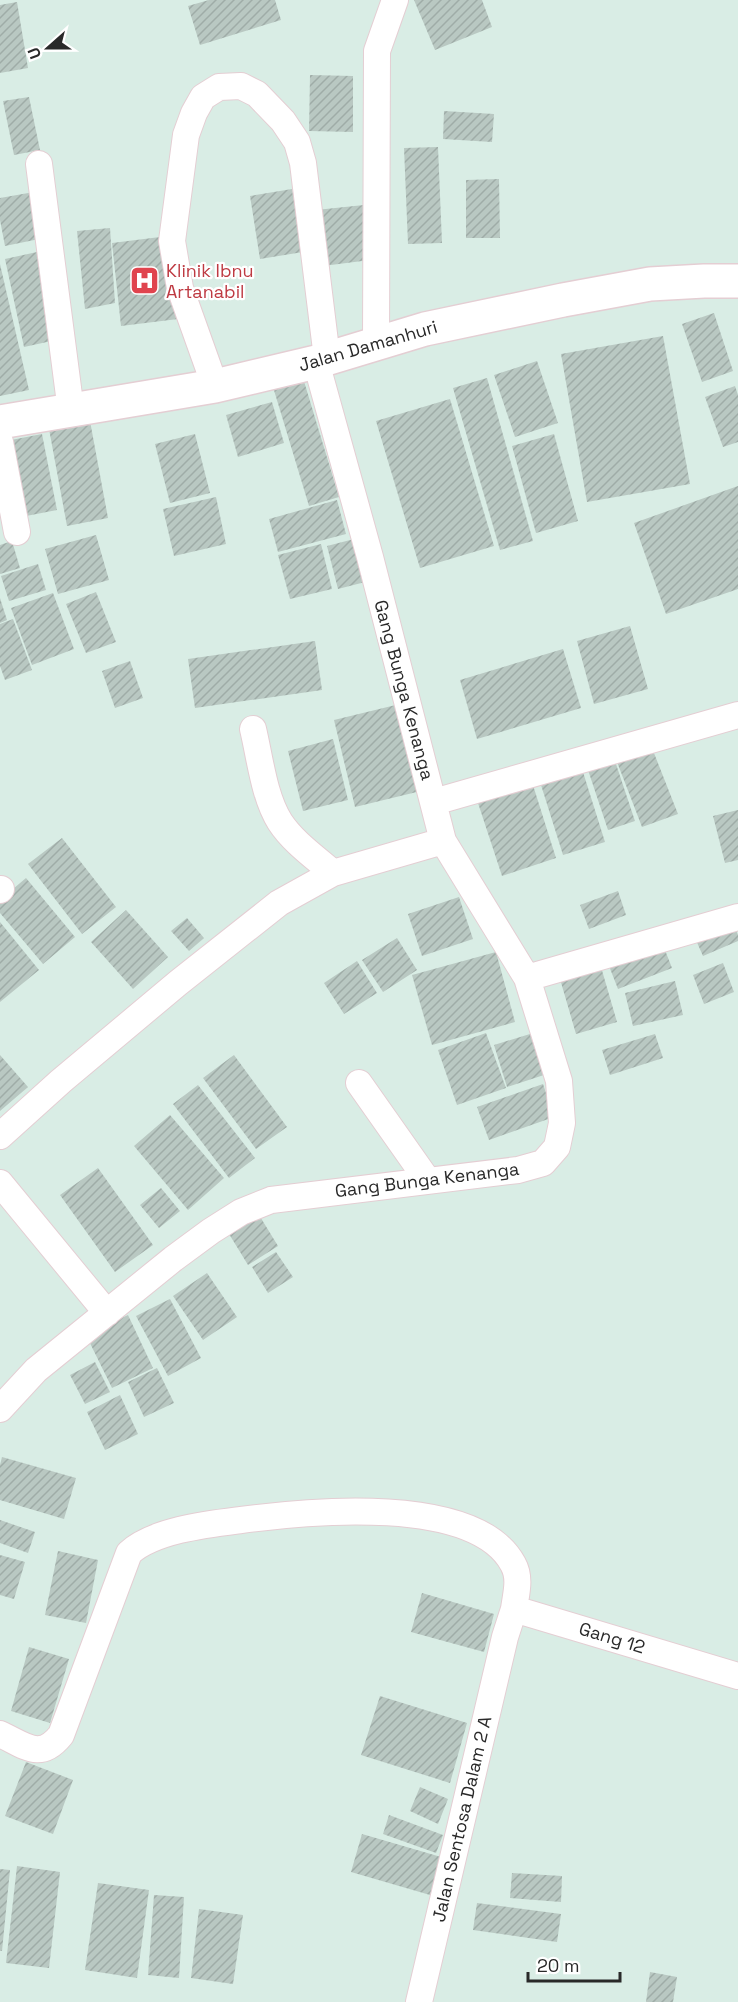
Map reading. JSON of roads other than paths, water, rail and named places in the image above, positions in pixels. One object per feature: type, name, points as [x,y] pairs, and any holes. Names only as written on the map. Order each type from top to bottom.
[{"type":"street","points":[[376,344],[377,51],[394,0]]},
{"type":"street","name":"Gang Bunga Kenanga","points":[[0,1408],[36,1370],[173,1259],[241,1212],[271,1200],[518,1170],[543,1163],[557,1147],[562,1123],[559,1081],[527,978],[443,841],[322,360],[303,163],[297,142],[282,121],[257,94],[241,86],[219,87],[203,97],[194,113],[186,135],[172,241],[180,288],[215,386]]},
{"type":"street","points":[[39,164],[71,411]]},
{"type":"street","name":"Jalan Damanhuri","points":[[0,422],[215,386],[322,360],[425,329],[490,314],[650,284],[704,280],[738,281]]},
{"type":"street","points":[[0,442],[17,532]]},
{"type":"street","points":[[434,802],[738,715]]},
{"type":"street","points":[[253,729],[271,803],[281,823],[304,848],[333,873]]},
{"type":"street","points":[[0,1136],[177,983],[279,903],[333,873],[443,841]]},
{"type":"street","points":[[527,978],[738,917]]},
{"type":"street","points":[[359,1083],[428,1181]]},
{"type":"street","points":[[0,1183],[107,1313]]},
{"type":"street","points":[[0,1734],[35,1750],[46,1749],[54,1744],[61,1735],[129,1552],[145,1541],[197,1526],[288,1514],[354,1511],[416,1515],[462,1526],[488,1538],[503,1551],[513,1564],[518,1582],[514,1609]]},
{"type":"street","name":"Jalan Sentosa Dalam 2 A","points":[[419,2002],[505,1637],[514,1609]]},
{"type":"street","name":"Gang 12","points":[[514,1609],[738,1676]]},
{"type":"place","name":"Klinik Ibnu Artanabil","points":[[145,281]]}]
